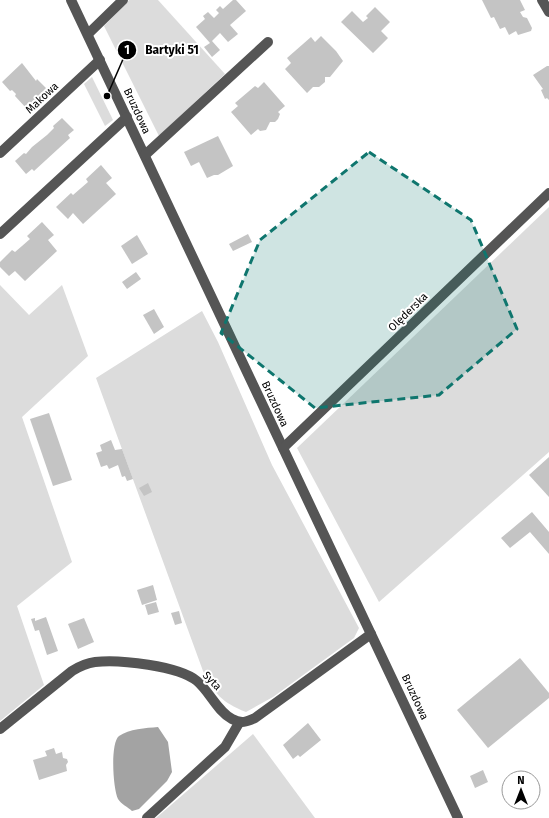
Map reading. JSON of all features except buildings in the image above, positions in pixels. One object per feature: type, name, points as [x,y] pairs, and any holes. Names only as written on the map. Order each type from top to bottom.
[{"type":"street","name":"Bruzdowa","points":[[71,0],[458,818]]},
{"type":"street","points":[[88,34],[123,0]]},
{"type":"street","points":[[542,0],[549,12]]},
{"type":"street","points":[[145,155],[268,42]]},
{"type":"street","name":"Makowa","points":[[0,153],[100,60]]},
{"type":"street","points":[[0,234],[127,117]]},
{"type":"street","name":"Olęderska","points":[[283,448],[549,193]]},
{"type":"street","points":[[147,818],[225,747],[239,723],[255,718],[372,634]]},
{"type":"street","name":"Syta","points":[[0,729],[72,670],[85,664],[115,661],[146,665],[187,674],[202,686],[223,712],[239,723]]},
{"type":"highlighted area","points":[[369,152],[471,220],[517,329],[439,395],[315,408],[221,333],[260,240]]},
{"type":"shaded area","points":[[129,0],[158,0],[225,74],[159,136],[104,26]]},
{"type":"shaded area","points":[[92,77],[113,120],[105,126],[84,84]]},
{"type":"shaded area","points":[[549,207],[549,452],[379,602],[297,448]]},
{"type":"shaded area","points":[[0,285],[29,315],[62,285],[88,356],[22,417],[72,562],[17,606],[44,685],[0,721]]},
{"type":"shaded area","points":[[202,311],[218,342],[272,465],[359,628],[354,638],[273,697],[246,712],[230,705],[225,701],[211,686],[203,671],[96,378]]},
{"type":"shaded area","points":[[158,727],[168,742],[172,772],[167,781],[139,809],[132,811],[119,801],[116,794],[113,756],[116,740],[119,736],[128,732],[138,729]]},
{"type":"shaded area","points":[[253,734],[315,818],[156,818]]},
{"type":"place","name":"Bartyki 51","points":[[107,96]]}]
